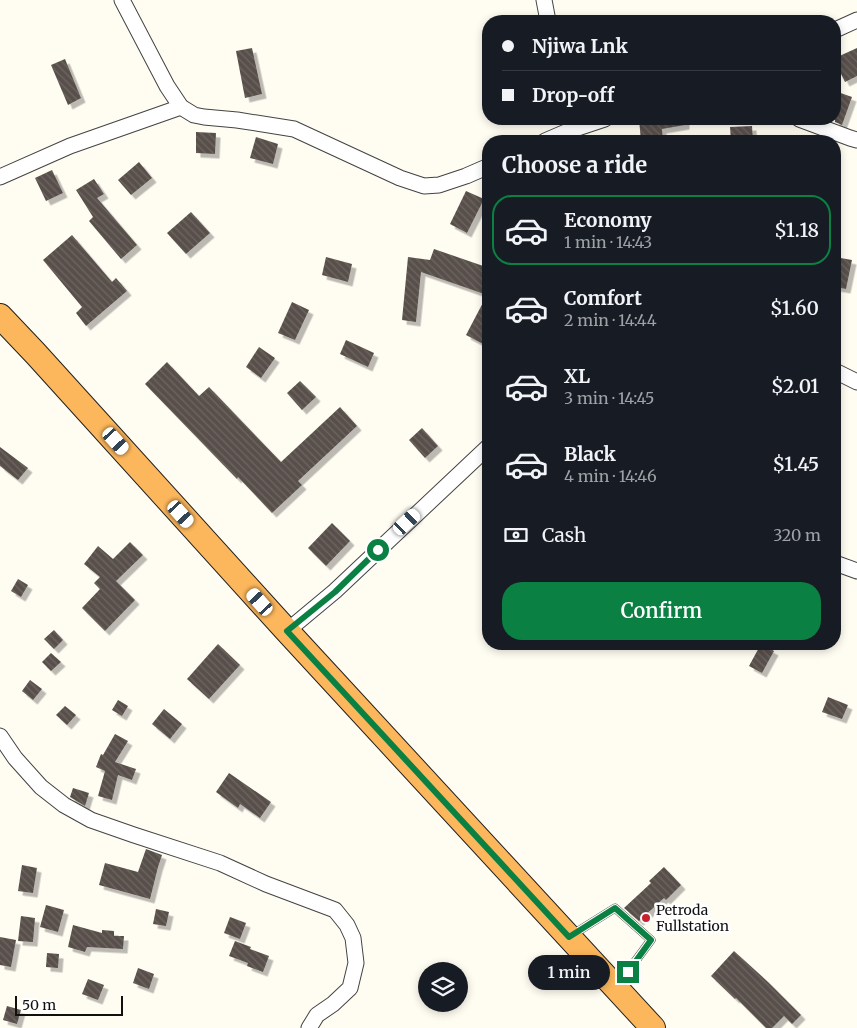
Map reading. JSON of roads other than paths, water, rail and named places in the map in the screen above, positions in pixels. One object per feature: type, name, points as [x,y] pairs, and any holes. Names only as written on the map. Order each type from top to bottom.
[{"type":"highway","points":[[0,316],[653,1028]]},
{"type":"street","points":[[122,0],[167,86],[181,107],[194,115],[294,129],[400,178],[424,186],[439,185],[482,169]]},
{"type":"street","points":[[544,0],[547,15]]},
{"type":"street","points":[[841,27],[857,20]]},
{"type":"street","points":[[0,176],[70,146],[181,107]]},
{"type":"street","points":[[566,131],[586,125]]},
{"type":"street","points":[[816,125],[857,140]]},
{"type":"street","points":[[841,374],[857,382]]},
{"type":"street","points":[[287,631],[335,592],[482,453]]},
{"type":"street","points":[[841,565],[857,571]]},
{"type":"street","points":[[0,736],[14,758],[41,787],[64,805],[91,820],[134,836],[220,863],[266,884],[335,910],[347,925],[353,938],[356,963],[350,988],[333,1004],[317,1014],[309,1028]]},
{"type":"lane","points":[[569,937],[615,908],[651,940],[616,988]]},
{"type":"place","name":"Petroda Fullstation","points":[[646,918]]}]
